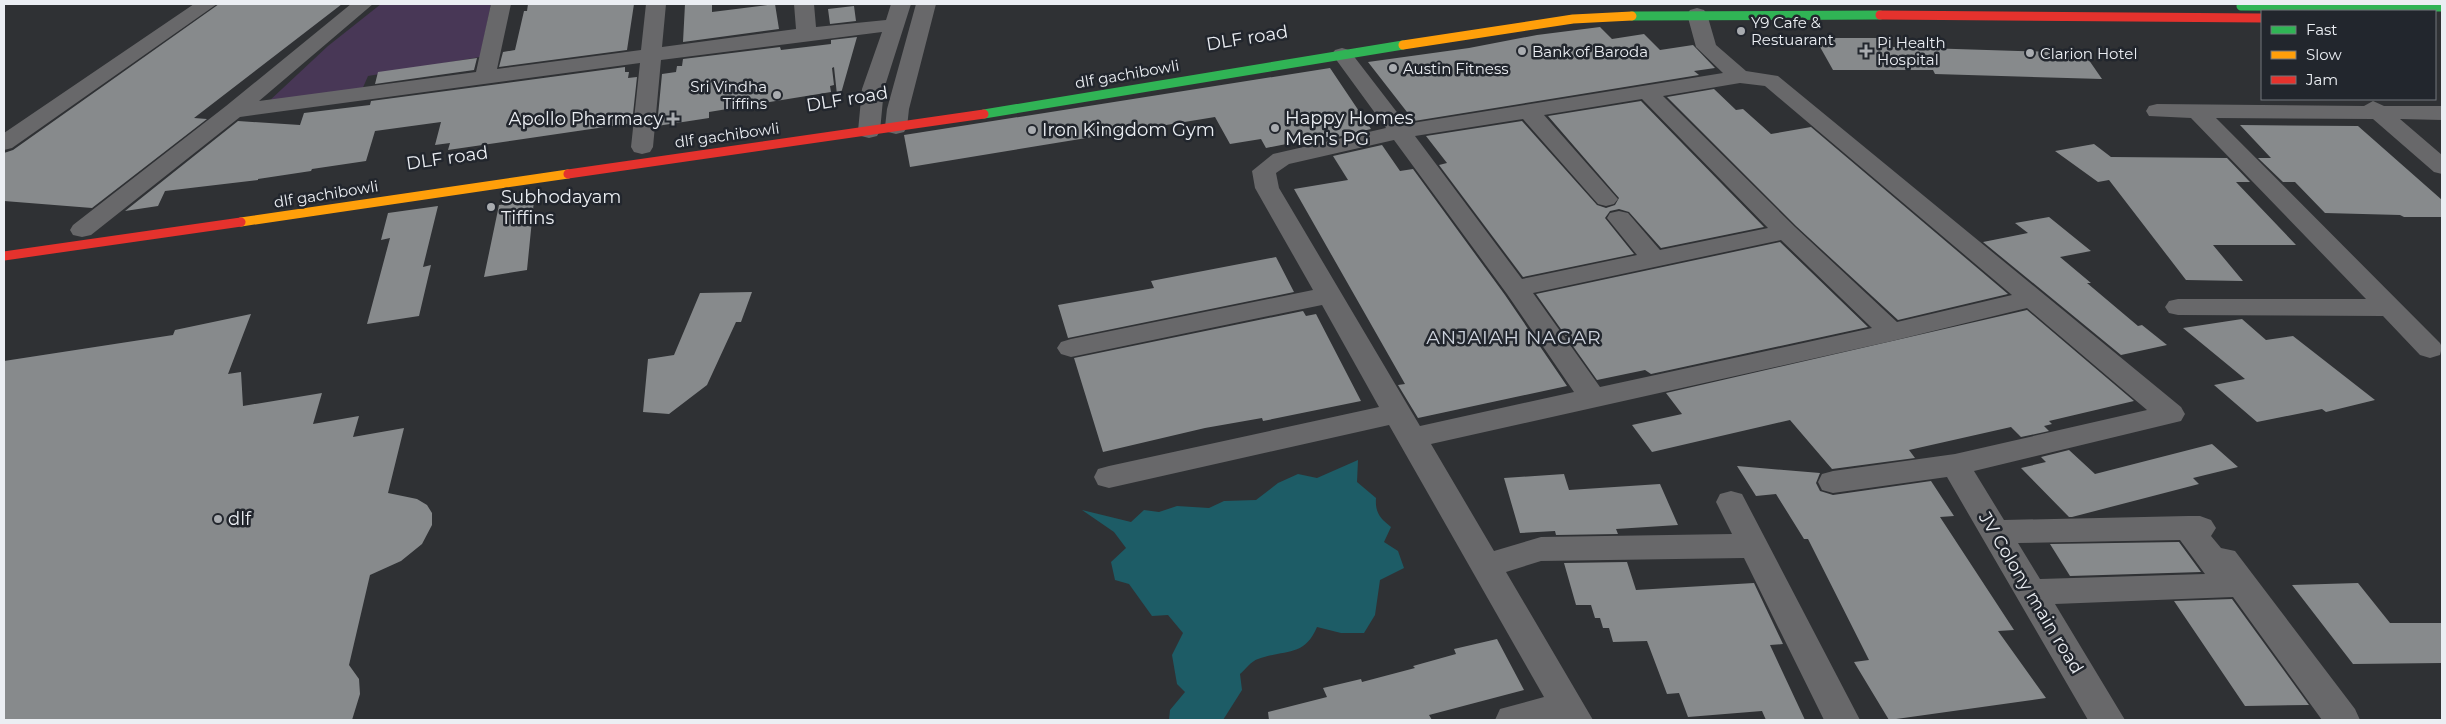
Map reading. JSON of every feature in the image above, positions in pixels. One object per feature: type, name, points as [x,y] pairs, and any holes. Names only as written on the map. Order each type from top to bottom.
[{"type":"main road","points":[[2070,4],[2255,13]]},
{"type":"main road","name":"dlf gachibowli","points":[[4,256],[884,115],[1020,109],[1140,86],[1573,19],[1617,15],[1698,14],[2255,13]]},
{"type":"street","points":[[4,142],[207,4]]},
{"type":"street","points":[[85,229],[234,111],[363,4]]},
{"type":"street","points":[[485,77],[501,4]]},
{"type":"street","points":[[642,147],[656,4]]},
{"type":"street","points":[[804,4],[806,34]]},
{"type":"street","points":[[884,115],[873,89],[892,25],[901,4]]},
{"type":"street","points":[[884,115],[926,4]]},
{"type":"street","points":[[1698,14],[1706,46],[1740,77]]},
{"type":"street","points":[[234,111],[806,34],[892,25]]},
{"type":"street","points":[[1342,54],[1516,288],[1592,397]]},
{"type":"street","points":[[1513,720],[1571,714],[1268,188],[1264,171],[1281,159],[1400,132],[1740,77],[1770,80],[2171,414],[1955,466],[1833,482]]},
{"type":"street","points":[[1647,92],[1786,232],[1892,332]]},
{"type":"street","points":[[2370,106],[2442,167]]},
{"type":"street","points":[[2157,111],[2370,106],[2442,113]]},
{"type":"street","points":[[1528,111],[1653,258]]},
{"type":"street","points":[[2197,111],[2430,349]]},
{"type":"street","points":[[1516,288],[1653,258],[1786,232]]},
{"type":"street","points":[[1071,348],[1331,295]]},
{"type":"street","points":[[1109,477],[1406,425],[1592,397],[1892,332],[2032,298]]},
{"type":"street","points":[[2178,307],[2390,308]]},
{"type":"street","name":"JV Colony main road","points":[[1955,466],[2107,720]]},
{"type":"street","points":[[1731,502],[1842,720]]},
{"type":"street","points":[[1994,532],[2195,526]]},
{"type":"street","points":[[2030,592],[2227,586],[2228,581],[2195,526]]},
{"type":"street","points":[[2195,526],[2342,720]]},
{"type":"street","points":[[1486,566],[1541,549],[1753,546]]},
{"type":"shaded area","points":[[381,4],[491,4],[480,57],[368,76],[361,92],[267,103],[328,46]]},
{"type":"water","points":[[1358,460],[1357,482],[1376,498],[1376,508],[1379,515],[1391,527],[1384,542],[1398,551],[1404,568],[1380,580],[1375,615],[1364,633],[1341,633],[1317,627],[1306,644],[1299,648],[1258,659],[1248,666],[1240,674],[1242,690],[1223,720],[1169,720],[1170,710],[1185,692],[1177,684],[1172,655],[1183,633],[1168,615],[1152,616],[1129,584],[1115,580],[1111,562],[1126,548],[1114,532],[1082,510],[1131,522],[1144,510],[1159,512],[1177,506],[1209,508],[1224,501],[1256,500],[1278,483],[1298,474],[1317,478]]},
{"type":"building","points":[[219,4],[342,4],[194,118],[207,119],[92,208],[4,201],[4,153],[13,150]]},
{"type":"building","points":[[528,4],[634,4],[627,50],[499,67],[503,52],[515,50],[524,11],[527,11]]},
{"type":"building","points":[[685,4],[712,4],[712,12],[775,4],[779,29],[683,42]]},
{"type":"building","points":[[854,6],[856,21],[830,24],[828,9]]},
{"type":"building","points":[[1600,27],[1612,39],[1644,34],[1660,50],[1693,45],[1715,68],[1694,71],[1699,75],[1414,121],[1368,62],[1469,48],[1537,35]]},
{"type":"building","points":[[857,37],[838,104],[834,67],[832,68],[834,85],[830,86],[831,92],[709,112],[709,118],[657,126],[662,74],[676,72],[677,66],[682,66],[683,59],[780,47],[781,50],[831,44],[831,40]]},
{"type":"building","points":[[1815,38],[1887,38],[1893,47],[2084,53],[2102,79],[1935,74],[1933,70],[1833,70]]},
{"type":"building","points":[[477,58],[474,70],[375,84],[378,72]]},
{"type":"building","points":[[625,67],[625,72],[629,72],[628,78],[637,77],[632,123],[448,150],[450,143],[435,145],[441,122],[375,131],[366,161],[258,180],[165,191],[158,206],[125,211],[238,121],[300,125],[304,113],[370,105],[371,101]]},
{"type":"building","points":[[1330,68],[1371,129],[1324,140],[1322,137],[1266,148],[1261,139],[1230,144],[1215,117],[910,167],[904,135]]},
{"type":"building","points":[[1714,89],[1736,110],[1743,109],[1771,134],[1811,127],[2008,294],[1898,320],[1796,226],[1667,97]]},
{"type":"building","points":[[1641,101],[1764,227],[1661,248],[1629,212],[1619,209],[1610,211],[1605,218],[1634,254],[1523,277],[1439,165],[1447,163],[1426,136],[1522,121],[1597,205],[1606,208],[1615,205],[1619,198],[1548,116]]},
{"type":"building","points":[[2240,125],[2358,126],[2442,200],[2442,217],[2325,213],[2295,182],[2283,182],[2258,158],[2271,158]]},
{"type":"building","points":[[2094,144],[2111,157],[2227,158],[2250,182],[2236,182],[2296,245],[2213,245],[2243,281],[2186,280],[2109,180],[2098,182],[2055,151]]},
{"type":"building","points":[[1382,145],[1400,171],[1413,169],[1505,295],[1567,386],[1418,418],[1398,385],[1405,384],[1294,189],[1348,180],[1333,156]]},
{"type":"building","points":[[534,200],[527,270],[484,277],[499,205]]},
{"type":"building","points":[[438,206],[423,267],[431,265],[419,316],[367,324],[390,238],[381,240],[388,213]]},
{"type":"building","points":[[2049,217],[2091,251],[2060,257],[2091,283],[2087,283],[2138,326],[2142,325],[2167,345],[2121,355],[1983,242],[2028,233],[2015,223]]},
{"type":"building","points":[[1780,242],[1868,327],[1651,374],[1645,370],[1597,380],[1536,294]]},
{"type":"building","points":[[1276,257],[1294,292],[1068,338],[1058,305],[1154,288],[1151,281]]},
{"type":"building","points":[[752,292],[741,322],[736,322],[707,385],[669,414],[643,412],[648,359],[674,355],[700,293]]},
{"type":"building","points":[[2027,310],[2134,401],[2049,421],[2052,424],[2044,426],[2049,431],[2021,437],[2011,427],[1909,450],[1915,458],[1832,469],[1790,420],[1652,452],[1632,425],[1682,414],[1666,393]]},
{"type":"building","points":[[1303,311],[1306,316],[1316,314],[1361,401],[1263,421],[1262,418],[1205,428],[1103,452],[1074,358]]},
{"type":"building","name":"dlf","points":[[251,314],[228,374],[241,372],[243,406],[322,393],[313,424],[359,416],[353,437],[404,428],[388,493],[417,499],[427,505],[432,513],[432,525],[422,544],[401,561],[370,575],[349,665],[359,679],[360,694],[352,720],[4,720],[4,361],[173,335],[175,330]]},
{"type":"building","points":[[2242,319],[2266,340],[2293,336],[2375,400],[2326,412],[2322,409],[2257,422],[2214,385],[2245,379],[2183,328]]},
{"type":"building","points":[[2212,444],[2238,467],[2193,478],[2199,484],[2072,517],[2069,517],[2021,468],[2046,462],[2041,457],[2069,450],[2095,474]]},
{"type":"building","points":[[1737,466],[1820,473],[1816,483],[1820,491],[1833,495],[1931,481],[1954,516],[1940,517],[2014,630],[1998,631],[2046,698],[1889,720],[1854,662],[1869,660],[1808,539],[1804,539],[1776,494],[1756,496]]},
{"type":"building","points":[[1564,474],[1569,490],[1660,484],[1678,525],[1616,529],[1618,534],[1556,535],[1555,531],[1520,533],[1504,478]]},
{"type":"building","points":[[2179,542],[2201,572],[2070,576],[2050,544]]},
{"type":"building","points":[[1627,562],[1636,590],[1754,583],[1783,644],[1770,645],[1805,720],[1766,720],[1762,711],[1688,717],[1679,693],[1667,694],[1647,641],[1613,642],[1609,628],[1603,628],[1600,618],[1595,618],[1591,605],[1576,605],[1564,563]]},
{"type":"building","points":[[2358,583],[2390,623],[2442,623],[2442,663],[2353,664],[2292,585]]},
{"type":"building","points":[[2232,599],[2309,705],[2245,706],[2174,601]]},
{"type":"building","points":[[1497,639],[1524,690],[1429,715],[1432,720],[1269,720],[1268,712],[1327,697],[1323,688],[1361,679],[1362,682],[1415,668],[1413,666],[1456,654],[1454,649]]},
{"type":"traffic: fast","points":[[2241,6],[2442,7]]},
{"type":"traffic: fast","points":[[1632,16],[1880,15]]},
{"type":"traffic: fast","points":[[984,114],[1403,45]]},
{"type":"traffic: slow","points":[[1403,45],[1573,19],[1632,16]]},
{"type":"traffic: slow","points":[[241,222],[568,174]]},
{"type":"traffic: jam","points":[[1880,15],[2261,18]]},
{"type":"traffic: jam","points":[[568,174],[984,114]]},
{"type":"traffic: jam","points":[[4,256],[241,222]]},
{"type":"place","name":"Y9 Cafe & Restuarant","points":[[1741,31]]},
{"type":"place","name":"Bank of Baroda","points":[[1522,51]]},
{"type":"place","name":"Pi Health Hospital","points":[[1866,51]]},
{"type":"place","name":"Clarion Hotel","points":[[2030,53]]},
{"type":"place","name":"Austin Fitness","points":[[1393,68]]},
{"type":"place","name":"Sri Vindha Tiffins","points":[[777,95]]},
{"type":"place","name":"Apollo Pharmacy","points":[[673,119]]},
{"type":"place","name":"Happy Homes Men's PG","points":[[1275,128]]},
{"type":"place","name":"Iron Kingdom Gym","points":[[1032,130]]},
{"type":"place","name":"Subhodayam Tiffins","points":[[491,207]]},
{"type":"place","name":"dlf","points":[[218,519]]},
{"type":"district","name":"ANJAIAH NAGAR","points":[[1514,337]]}]
